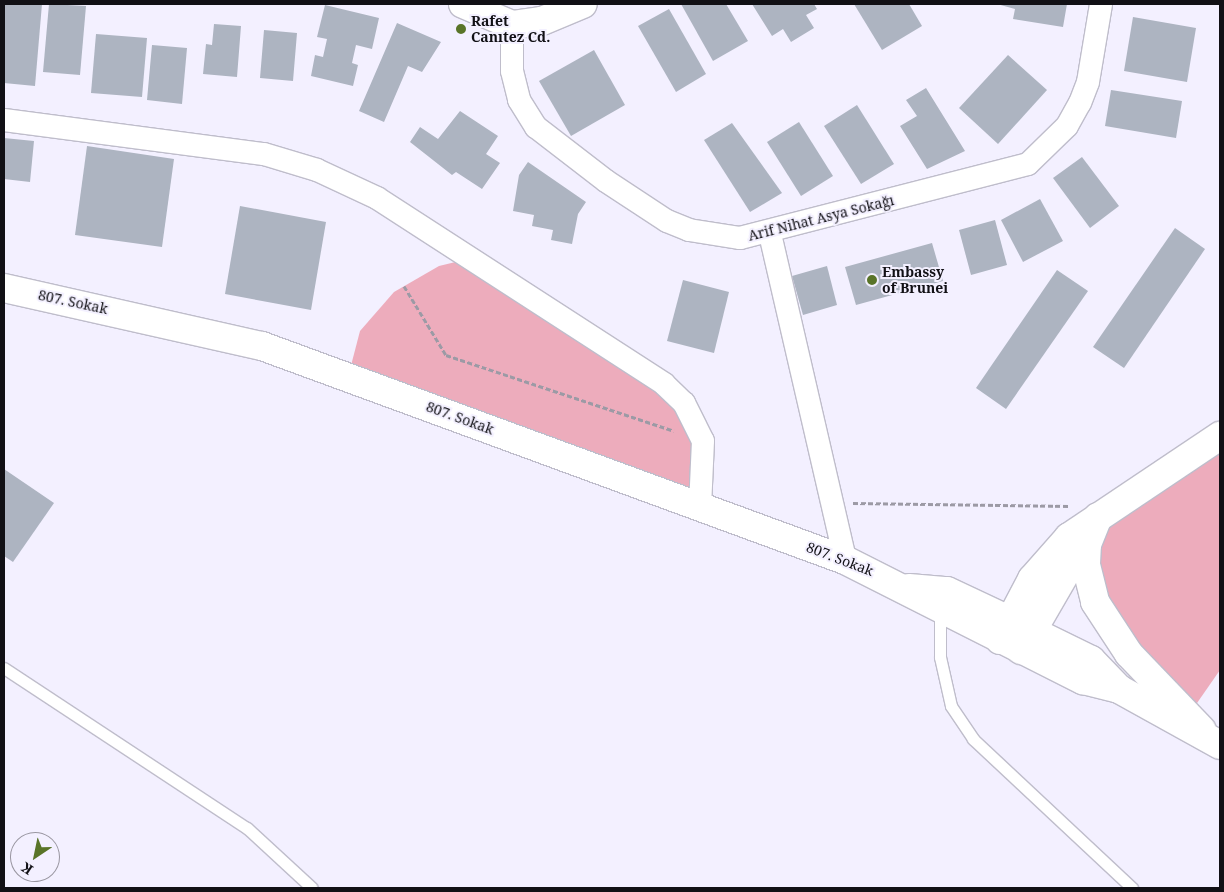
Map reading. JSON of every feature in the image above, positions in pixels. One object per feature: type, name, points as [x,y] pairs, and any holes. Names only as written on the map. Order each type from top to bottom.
[{"type":"main road","points":[[463,4],[512,26],[542,21],[583,4]]},
{"type":"main road","name":"807. Sokak","points":[[4,288],[262,346],[845,560],[905,587],[940,610],[1091,660],[1119,688],[1214,741]]},
{"type":"main road","points":[[1016,635],[1087,512],[1220,436]]},
{"type":"main road","points":[[1087,512],[1086,564],[1095,602],[1130,654],[1214,741]]},
{"type":"main road","name":"807. Sokak","points":[[905,587],[947,591],[1016,635]]},
{"type":"street","name":"Arif Nihat Asya Sokağı","points":[[512,26],[512,71],[519,100],[552,141],[667,221],[715,236],[770,234],[1028,164],[1067,126],[1080,103],[1088,82],[1101,4]]},
{"type":"street","points":[[4,120],[264,154],[350,184],[414,220],[664,384],[684,403],[703,441],[700,507]]},
{"type":"street","points":[[770,234],[845,560]]},
{"type":"lane","points":[[940,610],[940,657],[950,706],[973,739],[1132,888]]},
{"type":"lane","points":[[4,668],[247,828],[312,888]]},
{"type":"path","points":[[404,286],[446,356],[703,441]]},
{"type":"path","points":[[832,502],[1087,512]]},
{"type":"shaded area","points":[[472,258],[664,384],[696,422],[700,507],[348,377],[360,331],[394,292],[439,266]]},
{"type":"shaded area","points":[[1220,436],[1220,670],[1188,716],[1095,602],[1098,517]]},
{"type":"building","points":[[4,4],[42,4],[35,86],[4,83]]},
{"type":"building","points":[[49,4],[86,6],[80,75],[43,72]]},
{"type":"building","points":[[681,4],[726,4],[748,41],[713,61]]},
{"type":"building","points":[[752,4],[814,4],[817,9],[806,15],[814,28],[791,42],[783,29],[772,36]]},
{"type":"building","points":[[854,4],[909,4],[922,26],[882,50]]},
{"type":"building","points":[[997,4],[1067,4],[1063,27],[1013,19],[1015,9]]},
{"type":"building","points":[[325,5],[379,18],[372,49],[356,45],[352,63],[358,65],[353,86],[311,76],[315,55],[323,57],[327,39],[317,37]]},
{"type":"building","points":[[669,9],[706,74],[676,92],[638,26]]},
{"type":"building","points":[[1133,17],[1196,28],[1187,82],[1124,71]]},
{"type":"building","points":[[397,23],[441,42],[422,72],[408,66],[384,122],[359,111]]},
{"type":"building","points":[[214,24],[241,26],[237,77],[203,74],[206,44],[212,45]]},
{"type":"building","points":[[264,30],[297,33],[293,81],[260,78]]},
{"type":"building","points":[[96,34],[147,38],[142,97],[91,93]]},
{"type":"building","points":[[152,45],[187,48],[182,104],[147,100]]},
{"type":"building","points":[[594,50],[625,105],[571,136],[539,81]]},
{"type":"building","points":[[1008,55],[1047,90],[998,144],[959,108]]},
{"type":"building","points":[[926,88],[965,151],[927,169],[900,126],[917,116],[906,100]]},
{"type":"building","points":[[1111,90],[1182,101],[1176,138],[1105,126]]},
{"type":"building","points":[[857,105],[894,164],[861,184],[824,126]]},
{"type":"building","points":[[460,111],[498,136],[486,154],[500,163],[482,189],[456,172],[452,175],[410,142],[420,127],[438,139]]},
{"type":"building","points":[[799,122],[833,176],[801,196],[767,142]]},
{"type":"building","points":[[732,123],[782,193],[750,212],[704,140]]},
{"type":"building","points":[[4,138],[34,141],[30,182],[4,179]]},
{"type":"building","points":[[87,146],[174,159],[162,247],[75,235]]},
{"type":"building","points":[[1082,157],[1119,206],[1090,228],[1053,178]]},
{"type":"building","points":[[528,162],[586,202],[578,214],[572,244],[551,240],[553,230],[532,226],[534,215],[513,211],[519,175]]},
{"type":"building","points":[[1040,199],[1063,241],[1023,262],[1001,220]]},
{"type":"building","points":[[240,206],[326,222],[311,310],[225,294]]},
{"type":"building","points":[[995,220],[1007,265],[971,275],[959,230]]},
{"type":"building","points":[[1175,228],[1205,249],[1124,368],[1093,347]]},
{"type":"building","points":[[932,243],[943,281],[856,305],[845,267]]},
{"type":"building","points":[[827,266],[837,305],[803,315],[792,276]]},
{"type":"building","points":[[1057,270],[1088,291],[1006,409],[976,388]]},
{"type":"building","points":[[683,280],[729,292],[714,353],[667,341]]},
{"type":"building","points":[[4,469],[54,503],[13,562],[4,556]]},
{"type":"place","name":"Rafet Canıtez Cd.","points":[[461,29]]},
{"type":"place","name":"Embassy of Brunei","points":[[872,280]]}]
